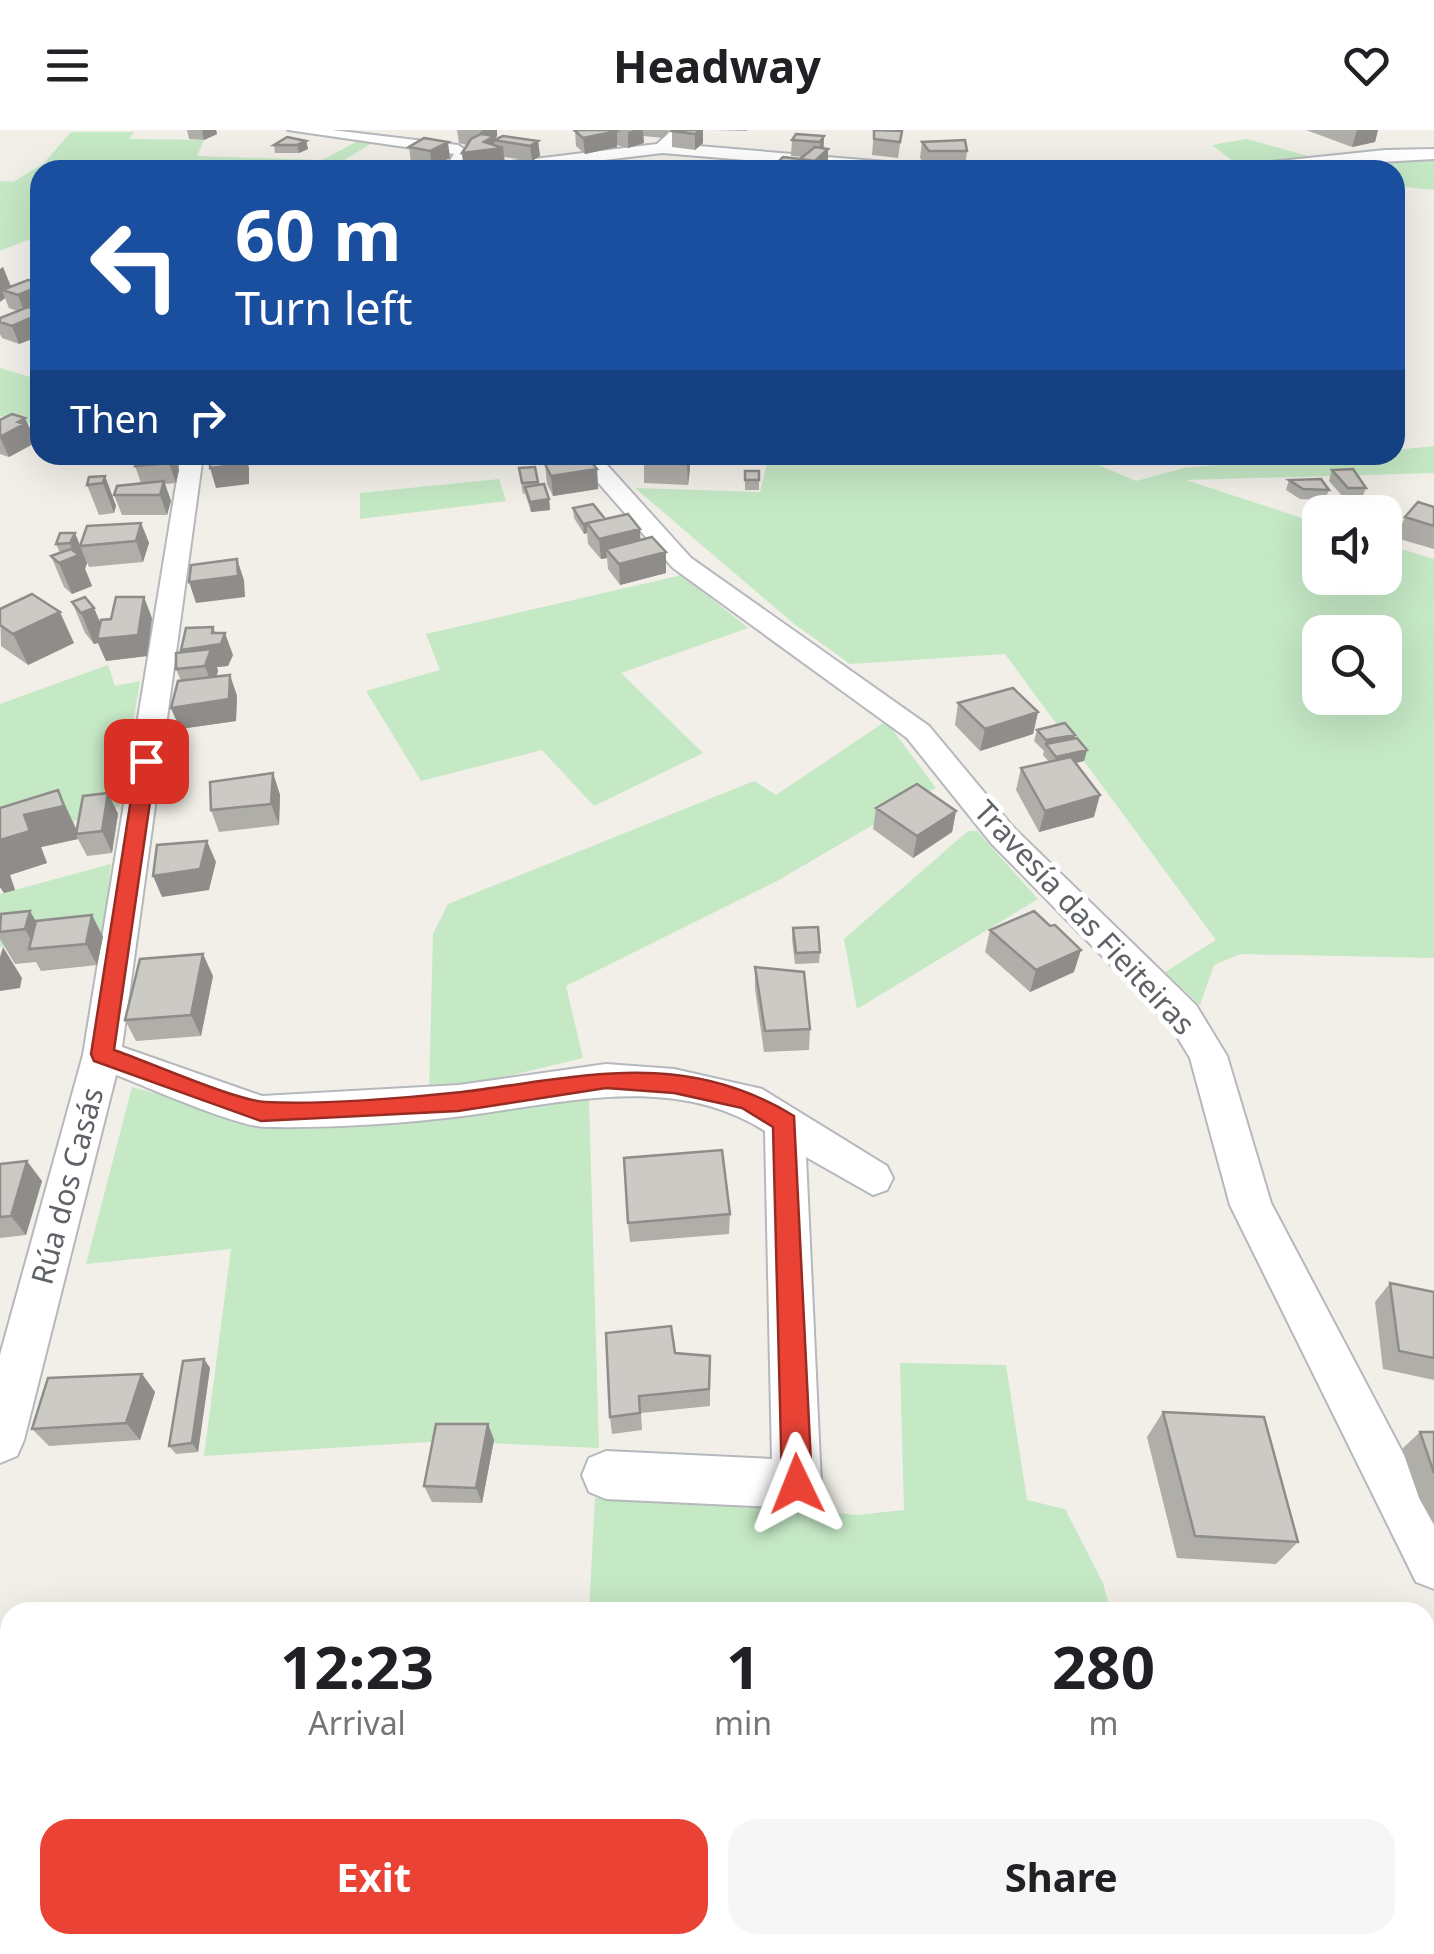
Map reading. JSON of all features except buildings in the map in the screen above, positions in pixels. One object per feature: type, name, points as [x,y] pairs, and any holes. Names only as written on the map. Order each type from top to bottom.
[{"type":"street","points":[[296,130],[444,148],[463,154],[484,148]]},
{"type":"street","points":[[662,148],[680,130]]},
{"type":"street","points":[[565,160],[662,148],[804,160]]},
{"type":"street","points":[[459,160],[463,154]]},
{"type":"street","points":[[1331,160],[1363,154],[1434,154]]},
{"type":"street","name":"Rúa dos Casás","points":[[0,1440],[102,1054],[190,465]]},
{"type":"street","name":"Travesía das Fieiteiras","points":[[595,465],[682,564],[918,732],[1002,835],[1183,1016],[1208,1056],[1251,1204],[1434,1564]]},
{"type":"street","points":[[102,1054],[261,1112],[458,1102],[606,1079],[674,1084],[748,1100],[872,1178]]},
{"type":"street","points":[[606,1474],[797,1484],[785,1123]]},
{"type":"green space","points":[[71,132],[134,132],[129,139],[204,140],[197,156],[322,160],[47,160]]},
{"type":"green space","points":[[1247,139],[1319,159],[1232,160],[1212,145]]},
{"type":"green space","points":[[356,142],[374,142],[344,160],[322,160]]},
{"type":"green space","points":[[1434,157],[1434,190],[1405,187],[1405,160],[1345,160]]},
{"type":"green space","points":[[30,172],[30,239],[0,251],[0,181],[13,182]]},
{"type":"green space","points":[[0,368],[30,377],[30,424],[0,416]]},
{"type":"green space","points":[[1434,446],[1434,473],[1186,480],[1302,518],[1302,595],[1402,595],[1402,549],[1434,559],[1434,958],[1240,954],[1214,965],[1200,1005],[1165,972],[1216,940],[1005,654],[850,664],[793,623],[635,488],[760,492],[767,465],[1098,465],[1136,481],[1184,468],[1218,465],[1405,465],[1405,449]]},
{"type":"green space","points":[[499,479],[506,501],[360,519],[360,493]]},
{"type":"green space","points":[[682,575],[748,628],[621,673],[703,753],[594,806],[542,750],[421,781],[366,691],[440,670],[426,634]]},
{"type":"green space","points":[[108,665],[115,686],[140,681],[119,806],[0,846],[0,704]]},
{"type":"green space","points":[[886,721],[936,788],[777,881],[566,986],[583,1058],[429,1095],[433,934],[448,904],[754,781],[776,795]]},
{"type":"green space","points":[[968,831],[977,831],[1038,899],[857,1009],[844,939]]},
{"type":"green space","points":[[111,864],[103,937],[0,947],[0,894]]},
{"type":"green space","points":[[132,1087],[260,1122],[589,1100],[599,1448],[443,1441],[204,1456],[231,1249],[86,1264]]},
{"type":"green space","points":[[900,1363],[1006,1365],[1027,1500],[1065,1509],[1103,1583],[1108,1602],[590,1602],[595,1498],[709,1500],[857,1515],[904,1510]]},
{"type":"route","points":[[146,761],[102,1054],[185,1088],[261,1112],[458,1102],[606,1079],[674,1084],[748,1100],[785,1123],[797,1484]]}]
